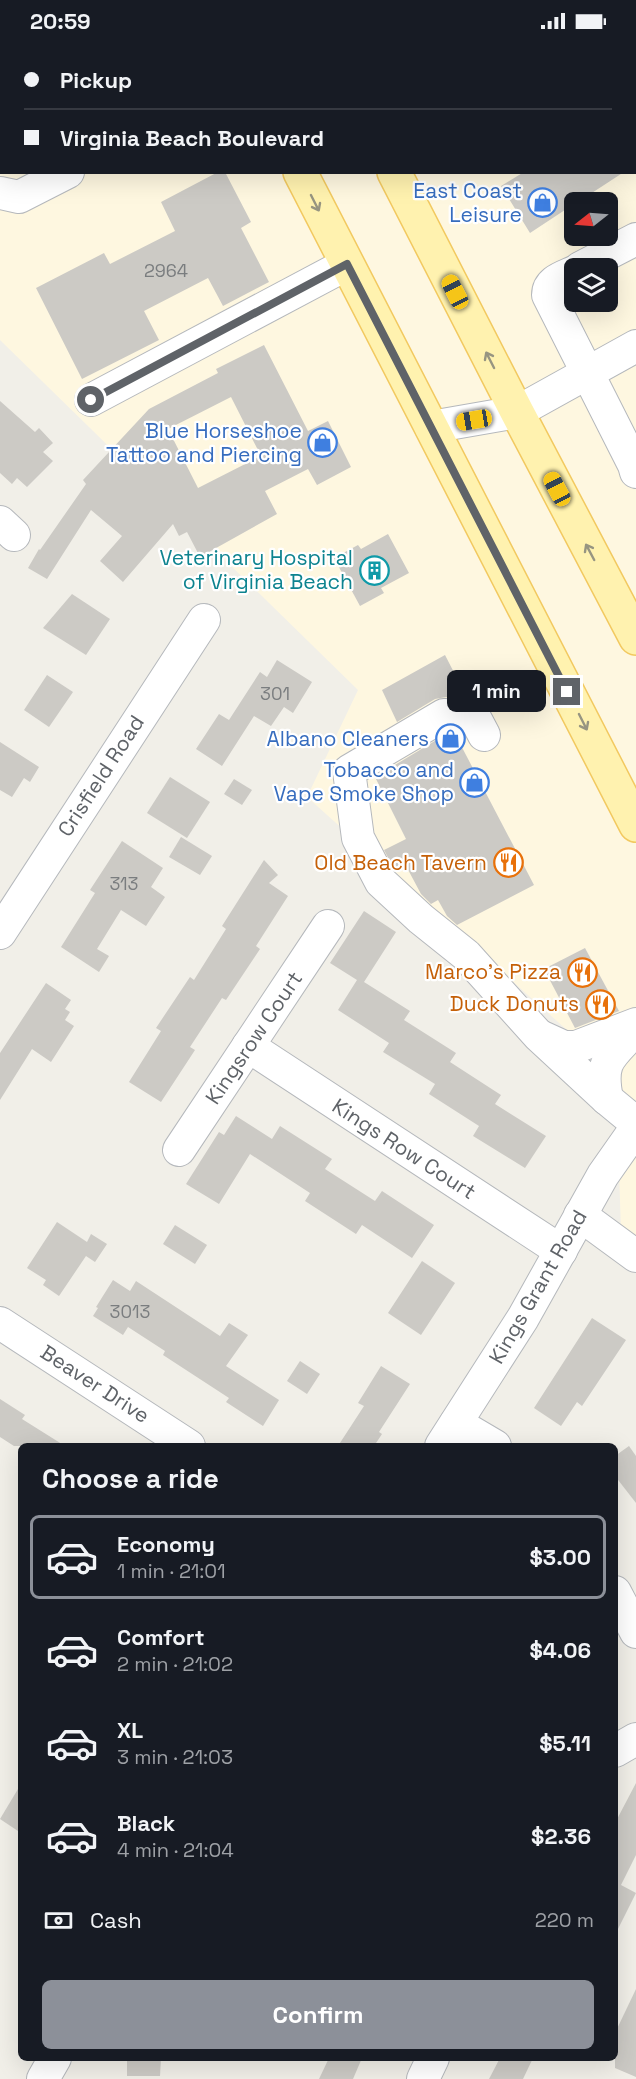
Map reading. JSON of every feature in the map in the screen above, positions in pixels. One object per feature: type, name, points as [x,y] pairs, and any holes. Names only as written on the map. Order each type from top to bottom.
[{"type":"main road","points":[[301,174],[636,825]]},
{"type":"main road","points":[[395,174],[636,638]]},
{"type":"street","points":[[0,193],[19,197],[64,174]]},
{"type":"street","points":[[599,258],[636,239]]},
{"type":"street","points":[[91,400],[347,264]]},
{"type":"street","points":[[564,277],[552,283],[548,289],[548,296],[636,472]]},
{"type":"street","points":[[431,427],[517,412],[636,346]]},
{"type":"street","name":"Crisfield Road","points":[[0,933],[204,620]]},
{"type":"street","points":[[484,735],[475,718],[444,716],[349,771],[358,838],[381,882],[421,920],[466,955],[539,1036],[636,1123]]},
{"type":"street","name":"Kingsrow Court","points":[[179,1150],[328,926]]},
{"type":"street","points":[[539,1036],[564,1047],[576,1047],[636,1027]]},
{"type":"street","points":[[607,1099],[603,1078],[606,1062],[636,1027]]},
{"type":"street","name":"Kings Row Court","points":[[248,1046],[561,1251]]},
{"type":"street","name":"Kings Grant Road","points":[[449,1434],[523,1318],[603,1175],[636,1128]]},
{"type":"street","points":[[580,1215],[636,1256]]},
{"type":"street","name":"Beaver Drive","points":[[0,1323],[184,1443]]},
{"type":"street","points":[[449,1434],[484,1443]]},
{"type":"street","points":[[618,1598],[636,1632]]},
{"type":"street","points":[[618,1749],[636,1739]]},
{"type":"street","points":[[43,2079],[53,2061]]},
{"type":"street","points":[[423,2079],[432,2061]]},
{"type":"shaded area","points":[[0,174],[636,174],[636,1266],[621,1232],[616,1074],[307,797],[358,690],[0,340]]},
{"type":"building","points":[[214,174],[226,174],[251,222],[241,228],[269,282],[223,306],[208,278],[144,311],[159,340],[82,379],[36,288],[104,253],[110,264],[175,231],[161,202]]},
{"type":"building","name":"East Coast Leisure","points":[[521,174],[621,174],[593,192],[564,192],[564,211],[530,233],[501,186]]},
{"type":"building","points":[[264,345],[308,431],[328,421],[351,467],[317,485],[308,469],[265,491],[277,514],[200,557],[187,532],[179,536],[173,524],[123,582],[100,561],[122,536],[91,510],[47,579],[28,568],[86,484],[83,480],[149,409],[218,373],[216,369]],"holes":[[[231,397],[261,456],[198,488],[168,429]]]},
{"type":"building","points":[[0,401],[35,432],[39,428],[53,443],[43,452],[53,461],[27,487],[17,478],[12,484],[0,473]]},
{"type":"building","name":"Veterinary Hospital of Virginia Beach","points":[[388,534],[409,573],[381,588],[384,593],[360,606],[334,558],[358,545],[361,549]]},
{"type":"building","points":[[72,594],[110,619],[86,655],[43,628]]},
{"type":"building","points":[[445,655],[465,694],[457,698],[435,699],[397,722],[382,690]]},
{"type":"building","points":[[277,660],[312,682],[293,713],[284,707],[271,726],[254,716],[222,766],[196,749],[219,714],[229,720],[260,672],[267,677]]},
{"type":"building","points":[[47,675],[73,692],[49,727],[24,710]]},
{"type":"building","points":[[448,733],[455,734],[534,885],[457,925],[447,916],[438,900],[431,904],[421,894],[405,864],[394,869],[384,850],[406,839],[375,777]]},
{"type":"building","points":[[0,742],[39,767],[30,782],[24,778],[12,797],[0,790]]},
{"type":"building","points":[[170,777],[210,802],[187,838],[147,813]]},
{"type":"building","points":[[234,779],[252,790],[242,805],[224,794]]},
{"type":"building","points":[[181,837],[212,856],[200,875],[169,857]]},
{"type":"building","points":[[122,841],[163,868],[151,887],[165,897],[146,926],[121,910],[97,949],[109,956],[99,972],[61,947],[95,893],[90,890]]},
{"type":"building","points":[[264,860],[278,875],[269,883],[288,896],[256,946],[260,949],[226,1000],[222,998],[190,1047],[195,1050],[161,1102],[129,1082],[161,1031],[156,1028],[190,977],[194,980],[226,929],[222,926]]},
{"type":"building","points":[[364,911],[396,932],[364,982],[410,1011],[404,1020],[456,1053],[450,1062],[501,1095],[495,1104],[546,1136],[525,1168],[473,1136],[479,1126],[429,1094],[435,1084],[383,1052],[389,1043],[338,1010],[357,980],[330,963]]},
{"type":"building","points":[[585,948],[619,1011],[575,1028],[544,969]]},
{"type":"building","points":[[46,983],[71,1000],[65,1009],[70,1012],[65,1020],[74,1026],[51,1062],[32,1049],[0,1100],[0,1053]]},
{"type":"building","points":[[236,1116],[272,1139],[280,1126],[332,1159],[325,1169],[375,1201],[382,1191],[434,1225],[412,1258],[362,1225],[356,1234],[305,1201],[310,1193],[250,1154],[219,1204],[186,1184],[219,1132],[224,1135]]},
{"type":"building","points":[[57,1222],[87,1242],[91,1234],[107,1244],[95,1262],[86,1256],[59,1296],[43,1285],[46,1280],[27,1268]]},
{"type":"building","points":[[175,1225],[207,1245],[195,1264],[163,1244]]},
{"type":"building","points":[[422,1261],[455,1283],[421,1335],[388,1313]]},
{"type":"building","points":[[113,1280],[130,1291],[136,1281],[220,1336],[229,1323],[248,1335],[226,1366],[279,1400],[263,1426],[226,1402],[229,1398],[163,1355],[165,1351],[128,1327],[123,1335],[93,1316]]},
{"type":"building","points":[[592,1318],[626,1340],[582,1406],[577,1402],[561,1426],[534,1408]]},
{"type":"building","points":[[300,1361],[320,1374],[307,1394],[287,1381]]},
{"type":"building","points":[[381,1366],[410,1384],[379,1432],[382,1434],[376,1443],[340,1443],[364,1406],[358,1403]]},
{"type":"building","points":[[0,1399],[25,1415],[22,1419],[60,1443],[18,1443],[18,1446],[14,1446],[0,1437]]},
{"type":"building","points":[[629,1446],[636,1456],[636,1503],[618,1480],[618,1454]]},
{"type":"building","points":[[636,1783],[636,1855],[621,1885],[636,1893],[618,1929],[618,1817]]},
{"type":"building","points":[[18,1789],[18,1831],[0,1819]]},
{"type":"building","points":[[636,1989],[636,2077],[615,2068],[615,2061],[618,2061],[618,2027]]},
{"type":"building","points":[[127,2061],[161,2061],[160,2076],[127,2076]]},
{"type":"building","points":[[328,2061],[361,2061],[353,2079],[319,2079]]},
{"type":"building","points":[[498,2061],[532,2061],[523,2079],[489,2079]]},
{"type":"place","name":"East Coast Leisure","points":[[543,203]]},
{"type":"place","name":"Blue Horseshoe Tattoo and Piercing","points":[[323,443]]},
{"type":"place","name":"Veterinary Hospital of Virginia Beach","points":[[374,570]]},
{"type":"place","name":"Albano Cleaners","points":[[450,739]]},
{"type":"place","name":"Tobacco and Vape Smoke Shop","points":[[475,782]]},
{"type":"place","name":"Old Beach Tavern","points":[[508,863]]},
{"type":"place","name":"Marco's Pizza","points":[[582,972]]},
{"type":"place","name":"Duck Donuts","points":[[600,1004]]},
{"type":"route","points":[[91,400],[347,264],[567,692]]}]
